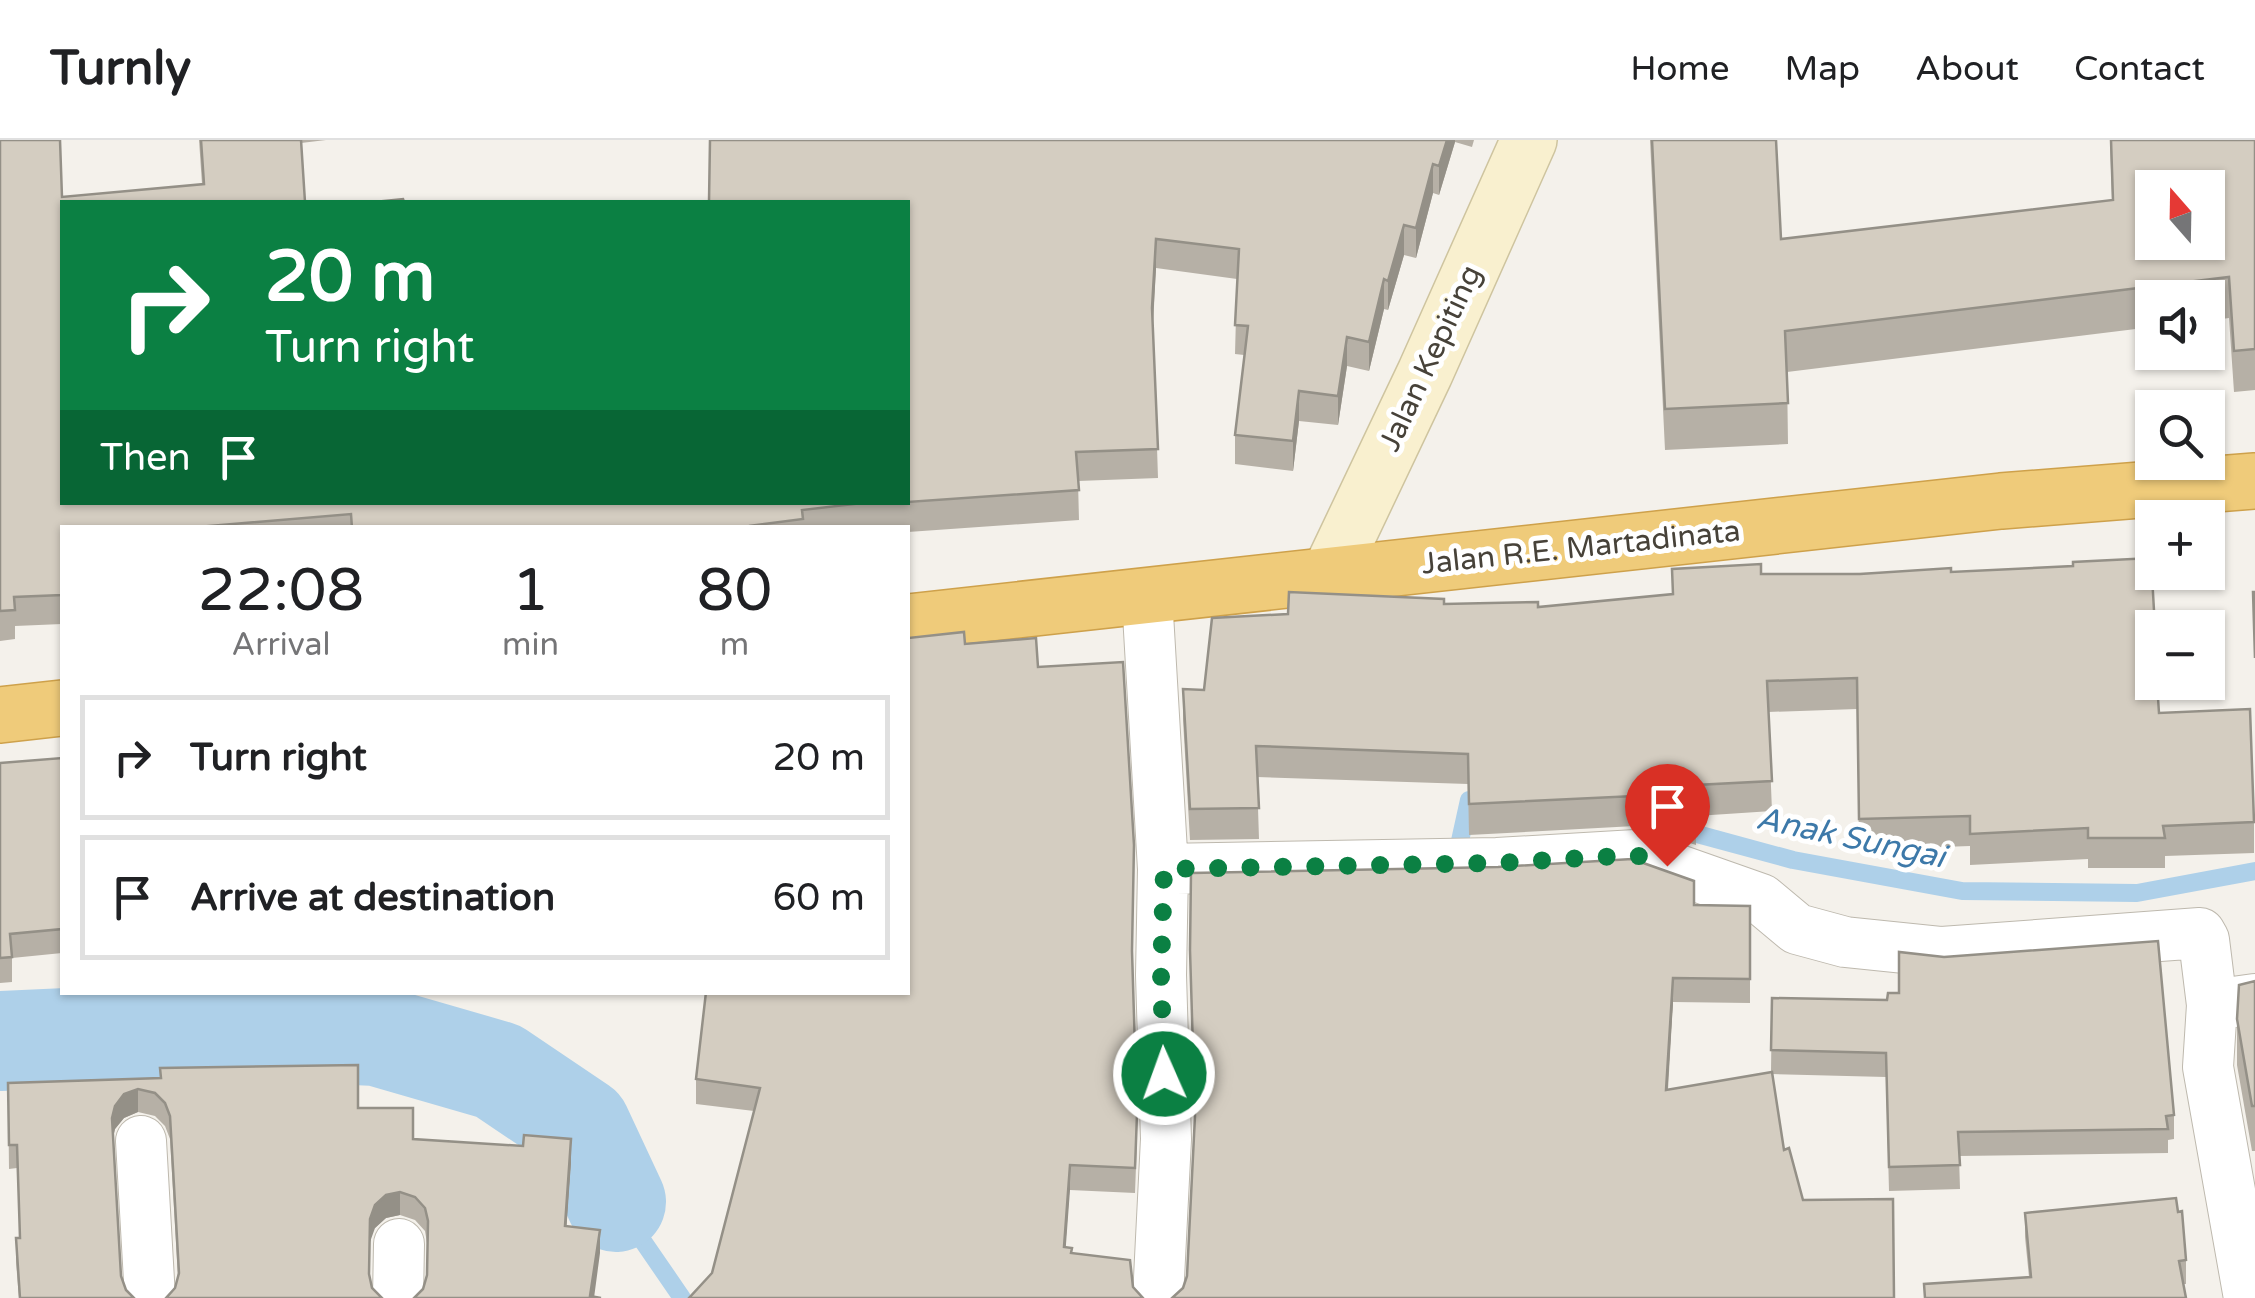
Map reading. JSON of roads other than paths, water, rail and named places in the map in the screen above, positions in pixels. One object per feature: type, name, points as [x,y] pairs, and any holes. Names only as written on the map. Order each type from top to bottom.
[{"type":"highway","name":"Jalan R.E. Martadinata","points":[[910,622],[2001,501],[2255,481]]},
{"type":"highway","points":[[0,715],[60,708]]},
{"type":"main road","name":"Jalan Kepiting","points":[[1329,574],[1425,374],[1529,140]]},
{"type":"street","points":[[1147,597],[1164,869],[1161,975],[1166,1139],[1158,1298]]},
{"type":"street","points":[[1164,869],[1497,863],[1636,855],[1761,899],[1798,930],[1864,944],[1942,952],[2200,933],[2234,1002],[2208,1067],[2249,1298]]},
{"type":"street","points":[[141,1141],[150,1298]]},
{"type":"street","points":[[398,1298],[399,1244]]},
{"type":"waterway","name":"Anak Sungai","points":[[1456,859],[1469,800],[1487,801]]},
{"type":"waterway","name":"Anak Sungai","points":[[1675,828],[1793,860],[1962,891],[2137,893],[2255,871]]},
{"type":"waterway","points":[[0,1041],[241,1030],[377,1036],[498,1071],[581,1127],[616,1202]]},
{"type":"waterway","name":"Anak Sungai","points":[[616,1202],[682,1298]]}]
